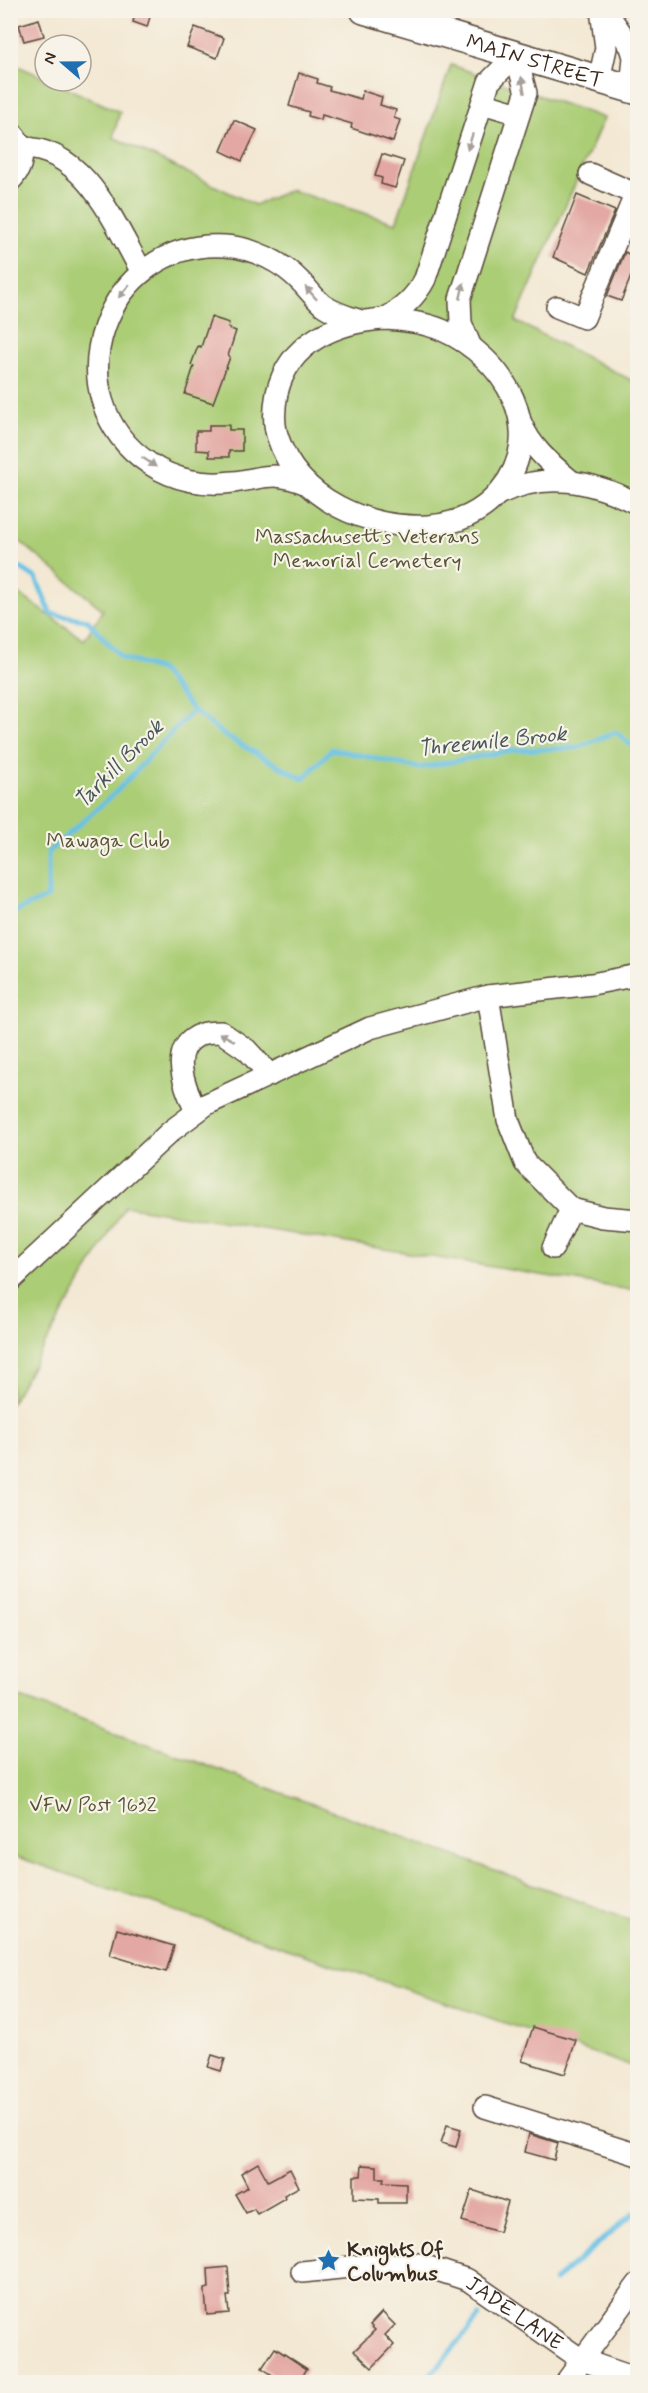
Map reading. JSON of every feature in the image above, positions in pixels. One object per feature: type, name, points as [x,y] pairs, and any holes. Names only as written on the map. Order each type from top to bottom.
[{"type":"main road","name":"MAIN STREET","points":[[364,10],[634,90]]},
{"type":"street","points":[[599,80],[606,48],[601,10]]},
{"type":"street","points":[[605,10],[631,47],[634,57],[634,90]]},
{"type":"street","points":[[384,319],[405,306],[425,279],[489,82],[516,55]]},
{"type":"street","points":[[471,347],[461,323],[460,299],[526,93],[516,55]]},
{"type":"street","points":[[482,103],[519,114]]},
{"type":"street","points":[[10,181],[21,165],[16,139]]},
{"type":"street","points":[[16,139],[36,150],[65,161],[88,181],[142,272]]},
{"type":"street","points":[[558,307],[584,318],[636,191],[590,174]]},
{"type":"street","points":[[308,484],[294,478],[271,474],[216,484],[181,478],[150,464],[125,441],[107,413],[102,398],[97,365],[102,332],[115,302],[142,272],[163,258],[194,248],[211,246],[243,249],[274,261],[301,281],[322,304],[361,321]]},
{"type":"street","points":[[384,319],[430,326],[471,347],[488,362],[507,386],[516,403],[520,422],[520,441],[517,460],[509,478],[498,494],[476,512],[458,520],[405,526],[358,517],[337,506],[308,484],[290,463],[278,438],[274,410],[278,391],[289,364],[308,344],[332,329],[361,321],[384,319]]},
{"type":"street","points":[[520,422],[536,449],[571,481]]},
{"type":"street","points":[[498,494],[537,480],[571,481],[638,504]]},
{"type":"street","points":[[10,1281],[171,1131],[207,1104],[370,1028],[488,996],[592,984],[638,975]]},
{"type":"street","points":[[488,996],[508,1120],[525,1162],[571,1209],[603,1217],[638,1220]]},
{"type":"street","points":[[196,1112],[180,1070],[185,1048],[201,1034],[221,1032],[247,1050],[270,1075]]},
{"type":"street","points":[[553,1248],[571,1209]]},
{"type":"street","points":[[485,2107],[638,2155]]},
{"type":"street","name":"JADE LANE","points":[[302,2272],[369,2265],[419,2264],[468,2280],[582,2360],[638,2379]]},
{"type":"street","points":[[566,2382],[638,2284]]},
{"type":"green space","name":"Massachusetts Veterans Memorial Cemetery","points":[[11,63],[33,73],[33,93],[78,93],[120,112],[113,137],[255,205],[290,190],[396,223],[451,65],[604,118],[515,321],[637,383],[637,1291],[125,1206],[11,1403],[11,588],[84,640],[103,610],[11,534]]},
{"type":"green space","name":"VFW Post 1632","points":[[10,1694],[637,1922],[637,2068],[11,1855]]},
{"type":"building","points":[[136,10],[152,10],[147,27],[133,22]]},
{"type":"building","points":[[39,19],[43,33],[33,33],[33,39],[24,41],[19,25]]},
{"type":"building","points":[[195,27],[224,38],[217,58],[187,47]]},
{"type":"building","points":[[299,73],[318,79],[317,83],[330,87],[329,90],[361,99],[363,91],[382,97],[380,105],[396,110],[394,118],[400,120],[393,142],[351,128],[352,124],[322,115],[321,120],[308,116],[309,112],[289,106]]},
{"type":"building","points":[[234,120],[257,130],[242,161],[221,151]]},
{"type":"building","points":[[382,154],[404,161],[395,188],[381,184],[382,178],[375,176]]},
{"type":"building","points":[[577,195],[615,211],[588,273],[553,257]]},
{"type":"building","points":[[625,252],[638,259],[621,301],[607,296]]},
{"type":"building","points":[[211,317],[229,323],[228,328],[236,331],[228,356],[230,357],[213,403],[185,394],[194,366],[191,365],[198,346],[201,347]]},
{"type":"building","points":[[209,425],[229,425],[229,430],[242,430],[242,451],[229,451],[229,457],[209,457],[209,451],[196,450],[196,431],[209,431]]},
{"type":"building","points":[[117,1929],[174,1946],[166,1972],[110,1955]]},
{"type":"building","points":[[533,2027],[576,2040],[565,2074],[522,2061]]},
{"type":"building","points":[[212,2055],[225,2059],[221,2071],[208,2067]]},
{"type":"building","points":[[447,2125],[461,2129],[456,2147],[441,2143]]},
{"type":"building","points":[[529,2134],[558,2143],[554,2160],[525,2152]]},
{"type":"building","points":[[258,2163],[268,2181],[290,2169],[299,2187],[257,2214],[254,2209],[246,2213],[235,2194],[248,2187],[241,2173]]},
{"type":"building","points":[[362,2165],[377,2166],[377,2178],[384,2178],[383,2182],[406,2183],[406,2203],[379,2203],[379,2199],[354,2198],[354,2176],[361,2176]]},
{"type":"building","points":[[472,2190],[508,2202],[499,2232],[462,2221]]},
{"type":"building","points":[[228,2267],[229,2313],[207,2315],[205,2289],[209,2288],[208,2269]]},
{"type":"building","points":[[382,2312],[395,2325],[385,2335],[394,2345],[372,2368],[354,2351],[375,2330],[370,2325]]},
{"type":"building","points":[[275,2348],[307,2369],[298,2382],[283,2382],[262,2368]]},
{"type":"waterway","name":"Threemile Brook","points":[[10,561],[36,578],[51,614],[87,620],[122,658],[160,670],[193,710],[225,736],[303,779],[332,749],[419,768],[512,750],[576,748],[616,732],[638,751]]},
{"type":"waterway","name":"Tarkill Brook","points":[[10,914],[48,897],[48,852],[116,792],[193,710]]},
{"type":"waterway","points":[[554,2281],[634,2213]]},
{"type":"waterway","points":[[425,2382],[479,2317]]},
{"type":"place","name":"Knights Of Columbus","points":[[329,2261]]},
{"type":"park label","name":"Mawaga Club","points":[[108,840]]}]
